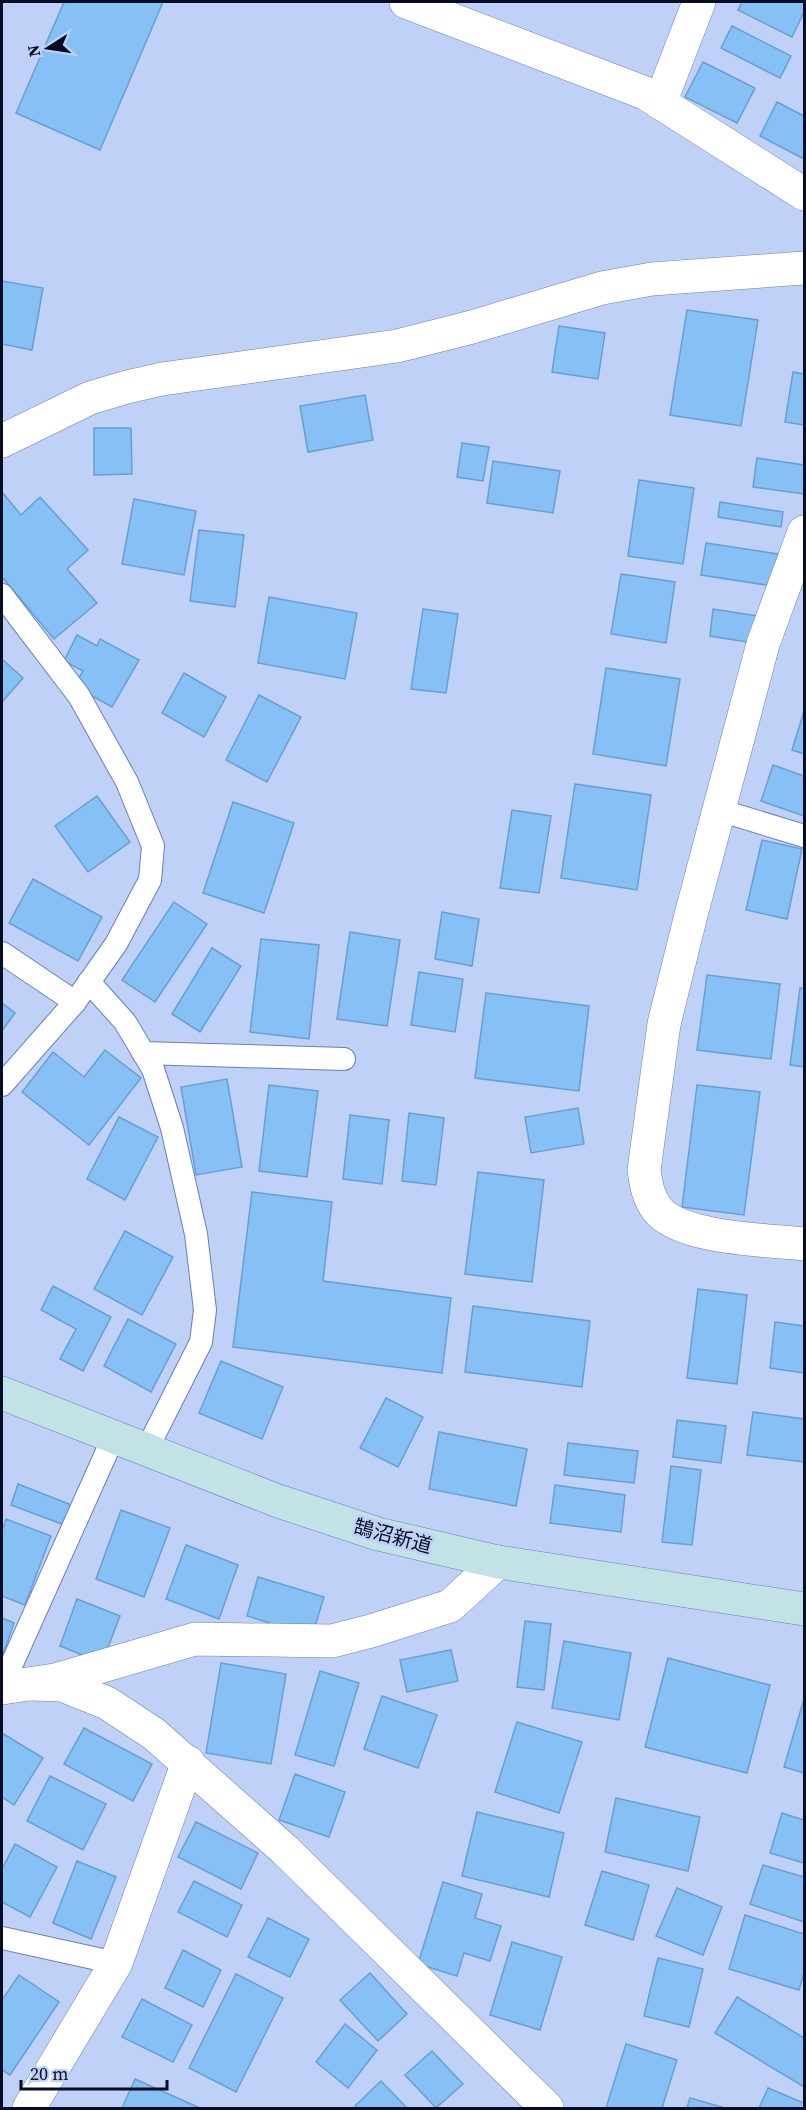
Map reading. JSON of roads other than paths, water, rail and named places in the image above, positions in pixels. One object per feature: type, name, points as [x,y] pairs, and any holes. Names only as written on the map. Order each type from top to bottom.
[{"type":"street","points":[[406,2],[645,93],[804,194]]},
{"type":"street","points":[[660,103],[699,2]]},
{"type":"street","points":[[2,441],[90,399],[138,384],[397,346],[472,327],[602,288],[652,279],[804,268]]},
{"type":"street","points":[[804,532],[763,644],[664,1024],[644,1170],[646,1189],[657,1210],[673,1222],[692,1230],[804,1244]]},
{"type":"street","name":"鵠沼新道","points":[[2,1393],[278,1502],[378,1534],[498,1562],[804,1604]]},
{"type":"street","points":[[12,1686],[55,1680],[195,1639],[332,1641],[361,1634],[450,1606],[498,1562]]},
{"type":"street","points":[[12,1686],[62,1685],[106,1702],[154,1734],[285,1850],[547,2109]]},
{"type":"street","points":[[29,2109],[116,1963],[188,1762]]},
{"type":"lane","points":[[2,595],[79,696],[127,782],[153,846],[150,880],[116,944],[75,1002],[2,1085]]},
{"type":"lane","points":[[719,810],[804,836]]},
{"type":"lane","points":[[2,953],[75,1002]]},
{"type":"lane","points":[[89,982],[125,1023],[153,1069],[172,1128],[196,1234],[205,1310],[201,1342],[146,1451]]},
{"type":"lane","points":[[143,1053],[344,1059]]},
{"type":"lane","points":[[12,1686],[113,1438]]},
{"type":"lane","points":[[2,1938],[116,1963]]}]
